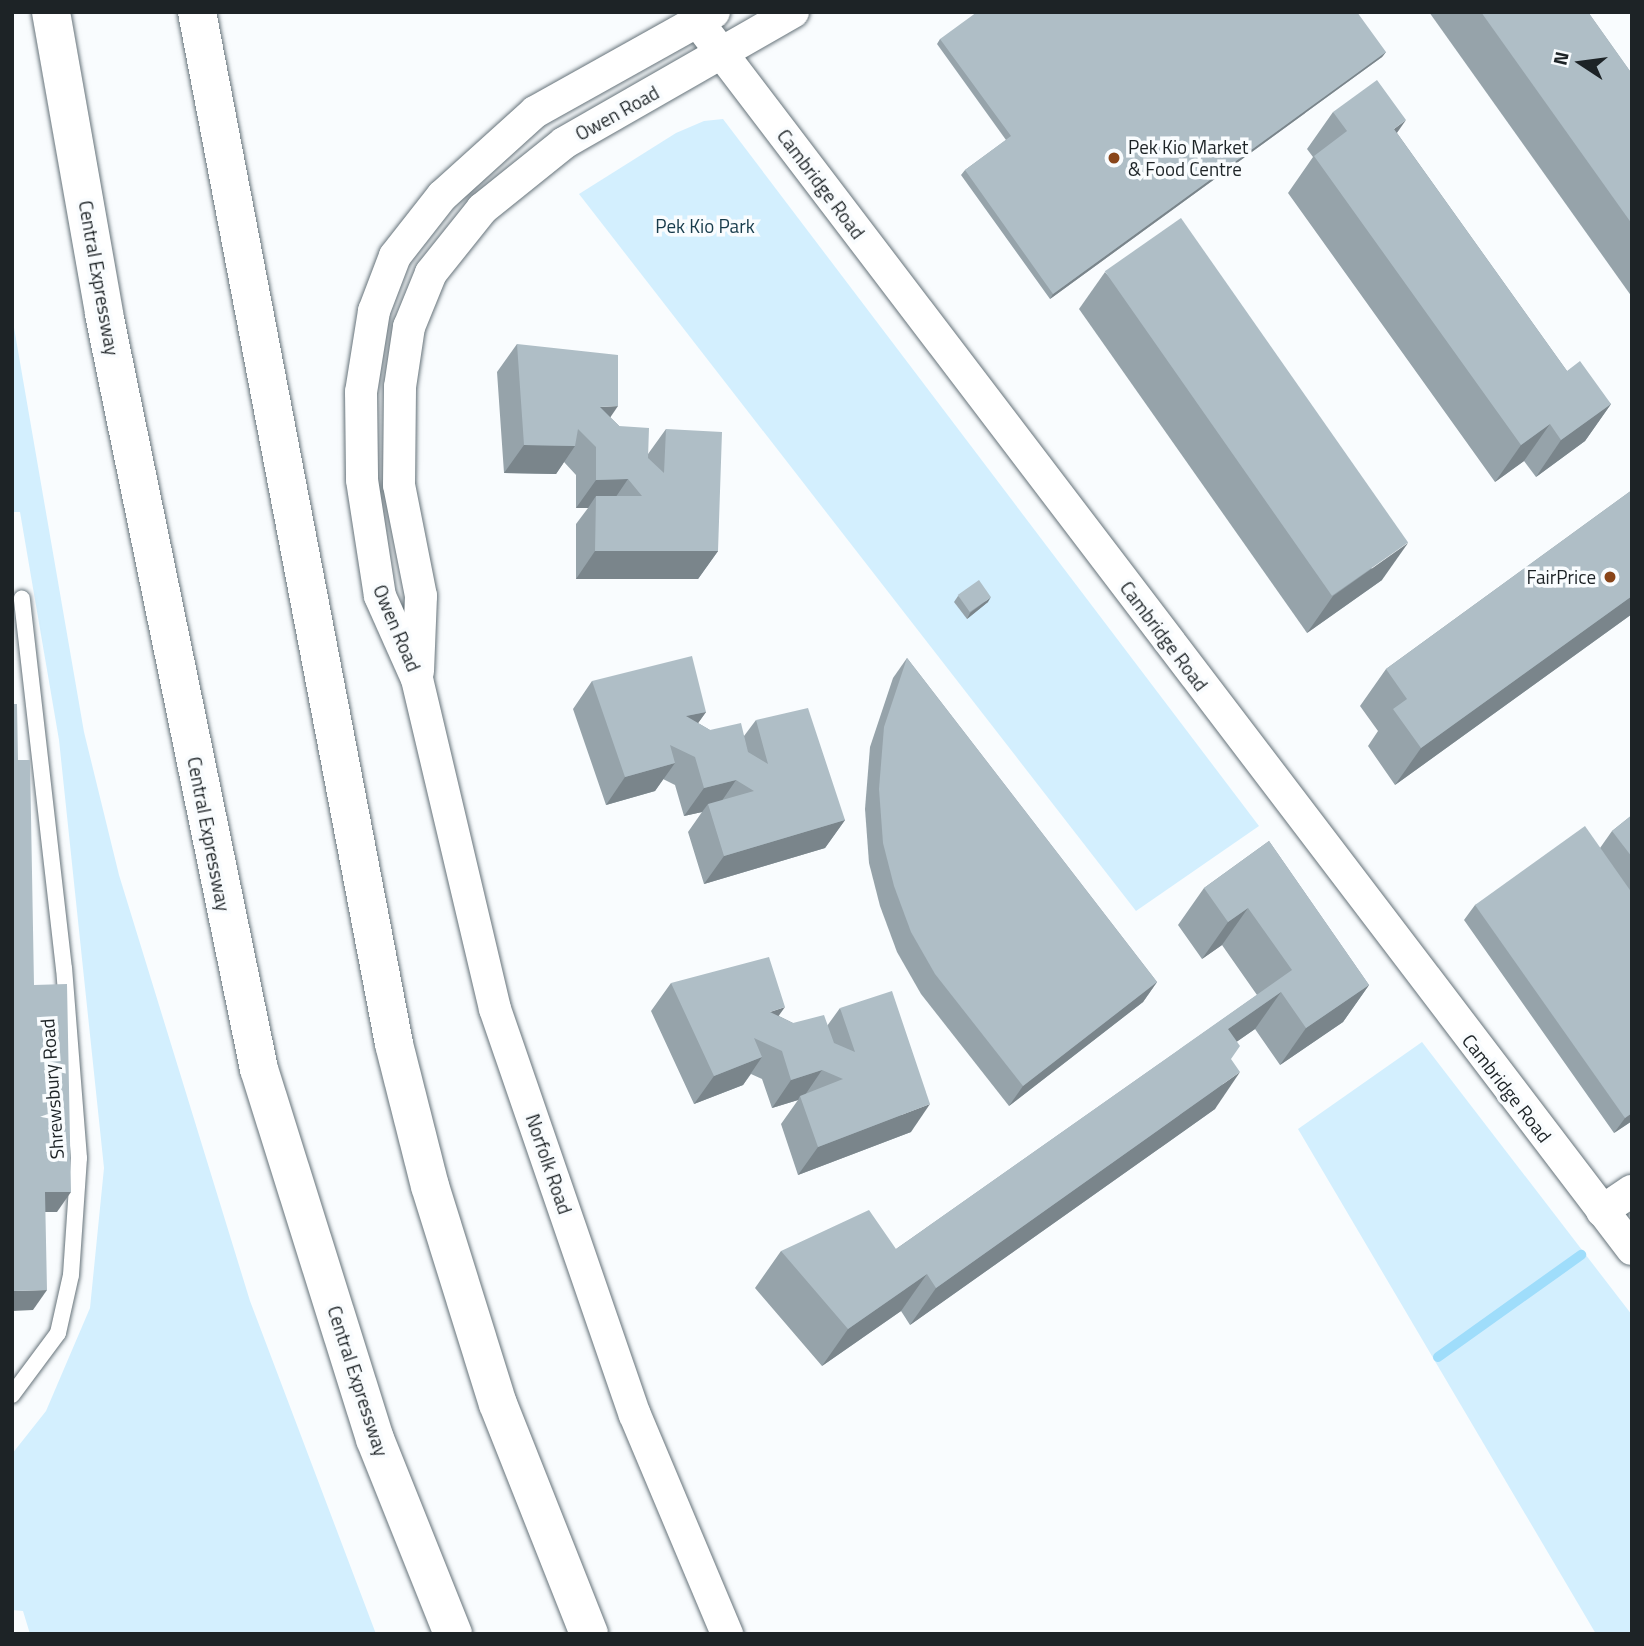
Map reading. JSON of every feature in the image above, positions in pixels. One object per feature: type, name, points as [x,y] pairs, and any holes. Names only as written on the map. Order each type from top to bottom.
[{"type":"highway","name":"Central Expressway","points":[[51,12],[107,328],[259,1069],[375,1439],[453,1634]]},
{"type":"highway","points":[[197,12],[394,1044],[430,1186],[498,1404],[589,1634]]},
{"type":"street","name":"Owen Road","points":[[417,679],[421,596],[399,485],[400,387],[409,327],[432,273],[482,209],[564,143],[793,12]]},
{"type":"street","name":"Owen Road","points":[[417,679],[380,596],[362,480],[361,392],[374,311],[395,256],[442,196],[536,112],[706,17]]},
{"type":"street","name":"Cambridge Road","points":[[706,17],[723,54],[1632,1249]]},
{"type":"street","name":"Norfolk Road","points":[[417,679],[495,1009],[635,1415],[727,1634]]},
{"type":"street","points":[[1602,1211],[1632,1191]]},
{"type":"lane","name":"Shrewsbury Road","points":[[12,1395],[58,1333],[71,1275],[79,1158],[64,970],[22,598]]},
{"type":"green space","name":"Pek Kio Park","points":[[723,119],[1259,826],[1136,911],[579,194],[676,133],[704,121]]},
{"type":"green space","points":[[12,316],[84,732],[119,875],[250,1301],[376,1634],[30,1634],[23,1611],[12,1610],[12,1454],[46,1411],[90,1308],[104,1168],[59,740],[20,512],[12,512]]},
{"type":"green space","points":[[1422,1042],[1632,1315],[1632,1634],[1596,1634],[1298,1129]]},
{"type":"building","name":"Pek Kio Market & Food Centre","points":[[977,12],[1357,12],[1386,52],[1053,294],[965,170],[1011,136],[940,39]]},
{"type":"building","points":[[1481,12],[1588,12],[1632,74],[1632,224]]},
{"type":"building","points":[[1377,80],[1406,120],[1394,129],[1567,371],[1580,361],[1611,404],[1561,440],[1550,424],[1521,445],[1314,156],[1347,131],[1333,112]]},
{"type":"building","points":[[1181,218],[1408,542],[1332,596],[1105,271]]},
{"type":"building","points":[[517,344],[618,355],[618,406],[600,407],[619,426],[649,428],[648,458],[664,473],[666,429],[722,432],[718,551],[595,551],[596,496],[642,496],[628,479],[596,480],[596,447],[578,429],[575,446],[524,445]]},
{"type":"building","points":[[1632,490],[1632,596],[1421,748],[1393,709],[1407,699],[1386,669]]},
{"type":"building","points":[[979,580],[991,597],[970,612],[958,595]]},
{"type":"building","points":[[692,656],[706,712],[686,716],[710,730],[741,723],[748,752],[768,764],[756,720],[808,708],[845,820],[724,856],[708,804],[754,791],[736,780],[704,788],[695,757],[670,745],[675,763],[625,777],[592,681]]},
{"type":"building","points":[[907,658],[1157,982],[1023,1086],[935,974],[911,932],[894,886],[883,843],[879,789],[884,727]]},
{"type":"building","points":[[12,704],[17,704],[18,760],[30,760],[34,985],[67,984],[71,1192],[45,1192],[47,1290],[12,1291]]},
{"type":"building","points":[[1632,815],[1632,857],[1612,831]]},
{"type":"building","points":[[1585,826],[1632,893],[1632,1113],[1625,1118],[1475,905]]},
{"type":"building","points":[[1269,841],[1369,985],[1306,1028],[1281,992],[1228,1029],[1240,1046],[1231,1059],[1240,1072],[936,1288],[927,1274],[848,1329],[781,1251],[869,1210],[896,1249],[1292,970],[1248,908],[1228,922],[1204,888]]},
{"type":"building","points":[[769,957],[785,1007],[770,1012],[793,1023],[824,1015],[834,1043],[855,1052],[840,1008],[892,991],[930,1104],[818,1147],[800,1096],[843,1079],[822,1070],[791,1080],[782,1051],[754,1038],[762,1057],[714,1076],[671,983]]},
{"type":"waterway","points":[[1438,1357],[1581,1255]]},
{"type":"place","name":"Pek Kio Market & Food Centre","points":[[1114,158]]},
{"type":"place","name":"FairPrice","points":[[1610,577]]}]
